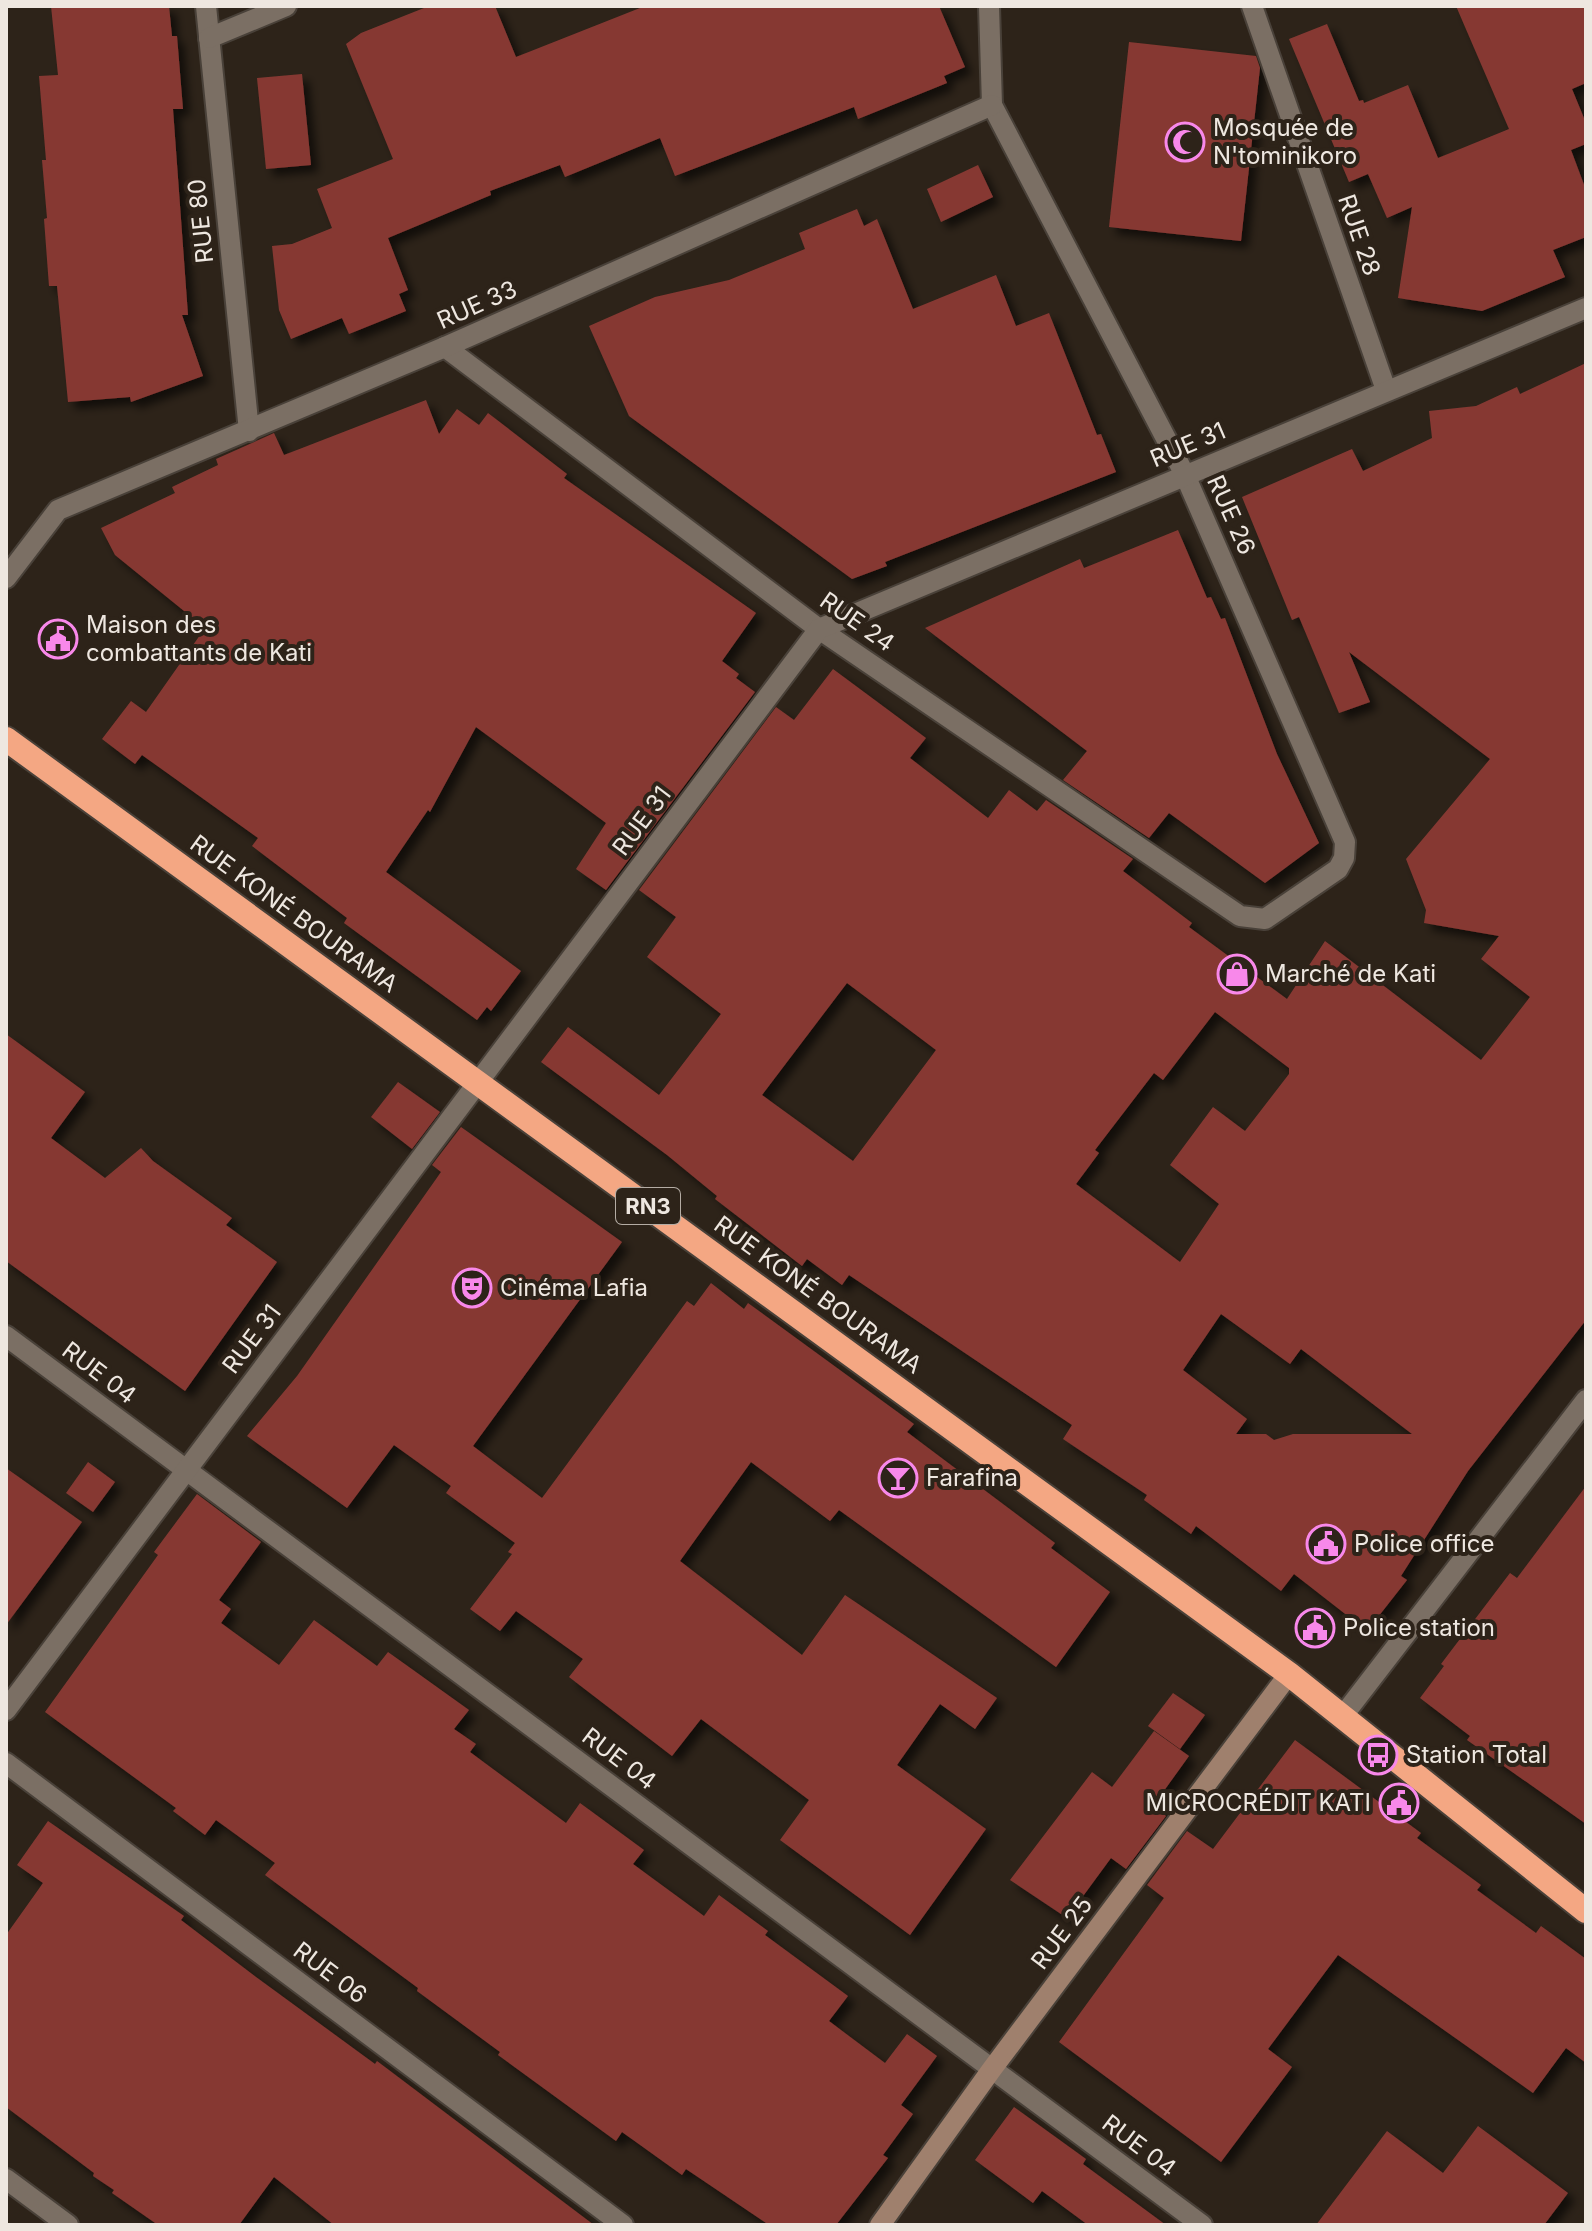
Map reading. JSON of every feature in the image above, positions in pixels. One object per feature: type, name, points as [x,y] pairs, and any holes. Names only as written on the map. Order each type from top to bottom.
[{"type":"highway","name":"RUE KONÉ BOURAMA","points":[[6,739],[1289,1674],[1586,1911]]},
{"type":"street","name":"RUE 80","points":[[206,6],[249,431]]},
{"type":"street","points":[[209,38],[286,6]]},
{"type":"street","name":"RUE 26","points":[[989,6],[992,105],[1185,475],[1345,842],[1344,858],[1338,869],[1265,919],[1253,919]]},
{"type":"street","name":"RUE 28","points":[[1252,6],[1386,390]]},
{"type":"street","name":"RUE 33","points":[[6,578],[58,510],[445,347],[992,105]]},
{"type":"street","name":"RUE 31","points":[[6,1710],[819,629],[1585,309]]},
{"type":"street","name":"RUE 24","points":[[445,347],[819,629],[1240,916],[1253,919]]},
{"type":"street","name":"RUE 04","points":[[6,1336],[1202,2225]]},
{"type":"street","points":[[1342,1717],[1586,1400]]},
{"type":"street","name":"RUE 25","points":[[880,2225],[992,2069],[1289,1674]]},
{"type":"street","name":"RUE 06","points":[[6,1763],[623,2225]]},
{"type":"street","points":[[6,2179],[68,2225]]},
{"type":"building","points":[[51,6],[169,6],[172,36],[177,36],[183,109],[173,109],[188,315],[182,315],[203,376],[131,402],[130,397],[68,402],[57,286],[49,286],[44,219],[47,218],[42,160],[46,160],[39,76],[58,75]]},
{"type":"building","points":[[429,6],[495,6],[516,57],[645,6],[939,6],[965,67],[944,76],[947,83],[858,119],[854,107],[675,176],[660,138],[565,177],[560,165],[490,191],[491,195],[388,238],[408,290],[399,294],[406,311],[349,334],[342,318],[291,339],[279,310],[272,246],[292,244],[332,228],[317,189],[393,159],[346,44],[361,33]]},
{"type":"building","points":[[1456,6],[1586,6],[1586,83],[1572,89],[1586,123],[1586,144],[1571,150],[1586,190],[1586,237],[1553,250],[1565,277],[1482,311],[1398,298],[1412,207],[1387,218],[1368,174],[1349,182],[1289,39],[1327,24],[1359,101],[1363,100],[1364,103],[1408,85],[1438,158],[1509,129]]},
{"type":"building","name":"Mosquée de N'tominikoro","points":[[1129,42],[1256,56],[1260,68],[1241,241],[1109,227]]},
{"type":"building","points":[[302,74],[311,165],[266,169],[257,78]]},
{"type":"building","points":[[978,165],[993,197],[941,222],[927,189]]},
{"type":"building","points":[[857,209],[864,226],[877,219],[913,309],[996,275],[1016,326],[1049,313],[1097,435],[1101,434],[1116,472],[885,562],[887,566],[852,579],[629,416],[589,326],[655,297],[729,280],[805,249],[799,233]]},
{"type":"building","name":"Marché de Kati","points":[[1586,363],[1586,1320],[1468,1471],[1401,1576],[1407,1580],[1367,1631],[1294,1574],[1281,1591],[1196,1526],[1191,1534],[1144,1500],[1147,1495],[1063,1439],[1072,1425],[849,1275],[842,1285],[807,1259],[802,1266],[715,1199],[717,1196],[667,1155],[541,1062],[568,1027],[659,1095],[721,1014],[647,957],[676,917],[639,890],[776,707],[794,720],[833,669],[926,738],[910,758],[988,818],[1009,790],[1037,811],[1046,800],[1133,859],[1123,871],[1192,923],[1189,927],[1287,999],[1325,941],[1481,1060],[1530,997],[1481,959],[1499,936],[1424,923],[1426,910],[1406,859],[1490,759],[1349,652],[1370,702],[1339,713],[1299,617],[1292,620],[1242,497],[1352,449],[1363,471],[1432,438],[1429,411],[1476,406],[1517,387],[1520,394]],"holes":[[[847,983],[936,1050],[853,1161],[762,1095]],[[1215,1012],[1289,1068],[1289,1074],[1245,1131],[1213,1107],[1170,1165],[1219,1204],[1180,1262],[1076,1184],[1099,1153],[1095,1150],[1154,1073],[1163,1080]],[[1221,1314],[1290,1364],[1301,1349],[1412,1434],[1293,1434],[1274,1440],[1266,1434],[1236,1434],[1247,1419],[1183,1370]]]},
{"type":"building","points":[[426,400],[439,434],[457,409],[479,425],[488,413],[567,474],[564,478],[756,613],[722,661],[739,674],[736,678],[755,692],[606,890],[576,869],[606,823],[476,727],[430,812],[428,810],[386,872],[521,971],[491,1011],[487,1007],[477,1020],[344,923],[347,918],[252,846],[258,838],[142,755],[135,764],[102,739],[131,701],[146,712],[205,628],[115,555],[101,528],[175,493],[172,487],[218,465],[216,459],[274,433],[284,455]]},
{"type":"building","points":[[1178,530],[1207,598],[1211,597],[1221,619],[1225,618],[1277,754],[1319,843],[1265,883],[1169,813],[1149,838],[1063,780],[1087,751],[925,628],[1080,559],[1084,568]]},
{"type":"building","points":[[6,1034],[85,1092],[51,1138],[105,1178],[141,1148],[153,1161],[232,1218],[226,1225],[277,1262],[185,1391],[6,1261]]},
{"type":"building","points":[[398,1082],[440,1112],[412,1149],[371,1117]]},
{"type":"building","points":[[461,1127],[622,1242],[473,1446],[542,1498],[687,1301],[694,1306],[711,1283],[744,1309],[748,1303],[914,1424],[907,1432],[1055,1543],[1051,1548],[1110,1592],[1056,1667],[839,1510],[830,1521],[751,1462],[680,1561],[802,1655],[845,1595],[997,1698],[975,1729],[940,1704],[897,1765],[986,1829],[910,1935],[780,1840],[809,1800],[701,1719],[672,1756],[569,1677],[583,1659],[516,1611],[500,1631],[470,1609],[512,1554],[508,1552],[515,1543],[446,1493],[451,1486],[394,1445],[347,1508],[247,1436],[297,1376],[441,1172],[432,1165]]},
{"type":"building","points":[[88,1462],[115,1482],[93,1512],[66,1493]]},
{"type":"building","points":[[6,1468],[82,1522],[6,1625]]},
{"type":"building","points":[[1586,1486],[1586,1824],[1467,1740],[1470,1736],[1420,1698],[1444,1666],[1441,1664],[1510,1573],[1517,1578]]},
{"type":"building","points":[[197,1494],[261,1542],[219,1600],[231,1609],[221,1623],[279,1665],[314,1620],[377,1666],[388,1652],[469,1710],[454,1729],[476,1744],[470,1752],[566,1823],[580,1803],[644,1850],[633,1864],[704,1916],[719,1895],[768,1931],[765,1935],[848,1996],[829,2021],[885,2063],[907,2034],[937,2056],[901,2105],[913,2114],[883,2155],[888,2158],[836,2225],[769,2225],[686,2169],[682,2175],[622,2132],[616,2141],[498,2055],[500,2052],[417,1991],[418,1988],[265,1875],[275,1863],[216,1820],[205,1835],[173,1811],[176,1808],[45,1712],[158,1555],[154,1552]]},
{"type":"building","points":[[1173,1693],[1205,1715],[1180,1749],[1148,1726]]},
{"type":"building","points":[[1154,1731],[1189,1756],[1153,1806],[1166,1816],[1126,1869],[1111,1858],[1067,1918],[1010,1880],[1092,1772],[1112,1787]]},
{"type":"building","points":[[1295,1740],[1421,1833],[1417,1838],[1481,1885],[1477,1890],[1536,1933],[1541,1926],[1586,1959],[1586,2063],[1566,2048],[1533,2093],[1338,1955],[1268,2049],[1292,2067],[1221,2162],[1059,2042],[1164,1898],[1147,1885],[1187,1831],[1213,1849]]},
{"type":"building","points":[[48,1821],[184,1916],[181,1920],[256,1977],[375,2064],[377,2061],[594,2225],[334,2225],[274,2177],[239,2225],[158,2225],[112,2193],[114,2190],[93,2176],[94,2173],[6,2107],[6,1935],[43,1883],[17,1865]]},
{"type":"building","points":[[1014,2107],[1086,2159],[1083,2164],[1166,2225],[1088,2225],[1042,2191],[1033,2203],[975,2160]]},
{"type":"building","points":[[1478,2126],[1568,2193],[1544,2225],[1316,2225],[1387,2131],[1443,2173]]},
{"type":"place","name":"Mosquée de N'tominikoro","points":[[1185,142]]},
{"type":"place","name":"Maison des combattants de Kati","points":[[58,639]]},
{"type":"place","name":"Marché de Kati","points":[[1237,974]]},
{"type":"place","name":"Cinéma Lafia","points":[[472,1288]]},
{"type":"place","name":"Farafina","points":[[898,1478]]},
{"type":"place","name":"Police office","points":[[1326,1544]]},
{"type":"place","name":"Police station","points":[[1315,1628]]},
{"type":"place","name":"Station Total","points":[[1378,1755]]},
{"type":"place","name":"MICROCRÉDIT KATI","points":[[1399,1803]]}]
